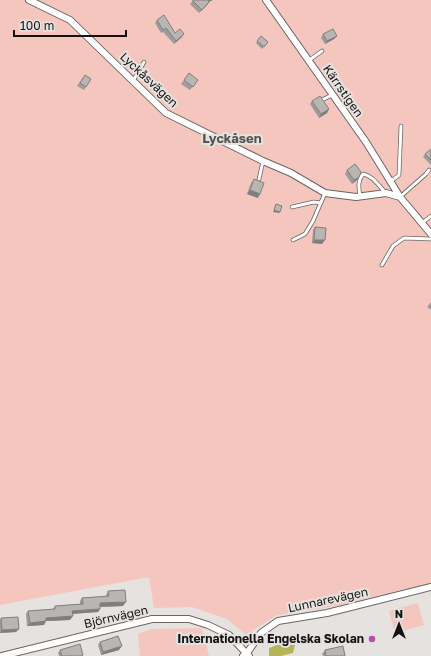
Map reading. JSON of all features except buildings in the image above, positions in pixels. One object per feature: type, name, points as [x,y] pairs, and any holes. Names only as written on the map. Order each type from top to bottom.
[{"type":"street","name":"Lyckåsvägen","points":[[29,0],[70,20],[166,113],[263,161],[291,172],[325,193],[360,197],[386,193],[400,197]]},
{"type":"street","name":"Kärrstigen","points":[[266,0],[366,142],[400,197]]},
{"type":"street","points":[[400,197],[431,234]]},
{"type":"street","name":"Lunnarevägen","points":[[246,655],[261,633],[278,621],[327,614],[431,587]]},
{"type":"street","name":"Björnvägen","points":[[2,656],[152,619],[189,619],[208,625],[228,635],[246,655]]},
{"type":"lane","points":[[308,61],[322,51]]},
{"type":"lane","points":[[133,81],[144,62]]},
{"type":"lane","points":[[322,100],[332,95]]},
{"type":"lane","points":[[390,182],[399,175],[401,126]]},
{"type":"lane","points":[[259,179],[263,161]]},
{"type":"lane","points":[[400,197],[429,170]]},
{"type":"lane","points":[[360,197],[359,183],[363,174],[372,178],[386,193]]},
{"type":"lane","points":[[293,240],[305,234],[313,221],[325,193]]},
{"type":"lane","points":[[292,207],[314,202],[321,203]]},
{"type":"lane","points":[[422,223],[431,216]]},
{"type":"lane","points":[[382,265],[393,246],[404,238],[431,239]]},
{"type":"shaded area","points":[[0,0],[431,0],[431,583],[331,607],[277,615],[246,635],[227,619],[192,607],[154,608],[149,577],[0,605]]},
{"type":"shaded area","points":[[418,603],[424,625],[395,633],[389,611]]},
{"type":"shaded area","points":[[202,628],[209,656],[140,656],[138,634],[151,629]]},
{"type":"shaded area","points":[[285,642],[295,645],[293,653],[281,656],[269,656],[269,648]]},
{"type":"place","name":"Internationella Engelska Skolan","points":[[372,639]]},
{"type":"district","name":"Lyckåsen","points":[[232,138]]}]
